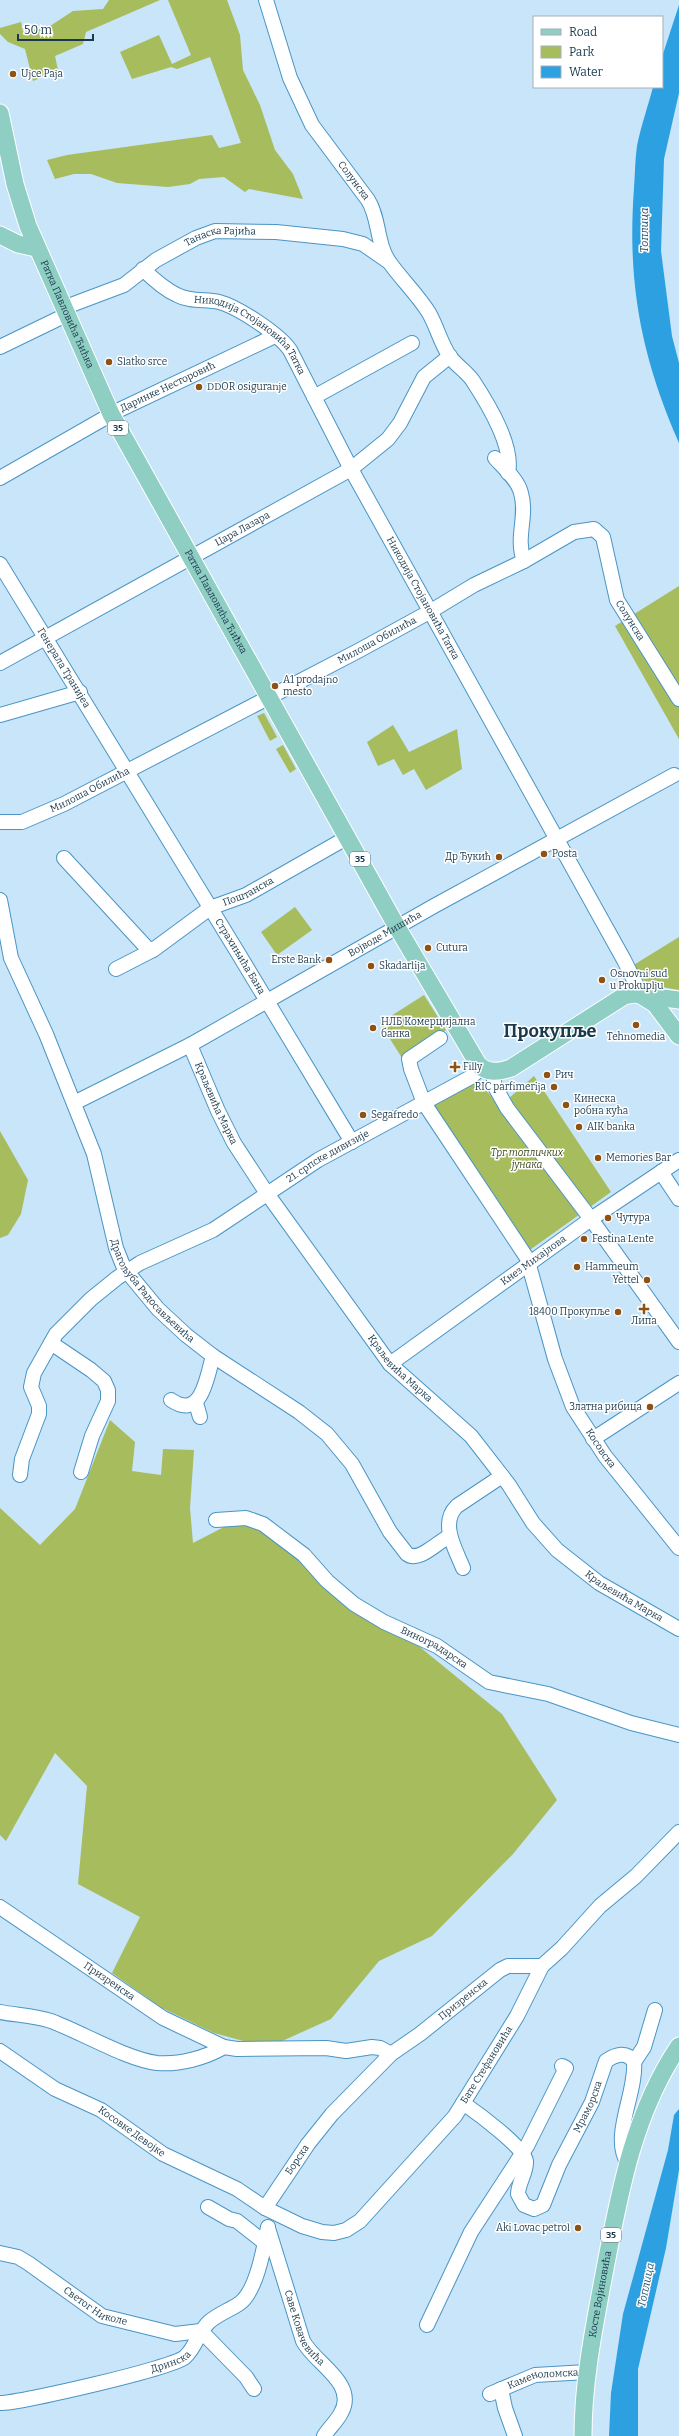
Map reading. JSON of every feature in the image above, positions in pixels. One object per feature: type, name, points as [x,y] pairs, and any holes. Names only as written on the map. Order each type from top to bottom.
[{"type":"main road","name":"Ратка Павловића Ћићка","points":[[0,113],[4,151],[36,248],[111,414],[397,927],[488,1069]]},
{"type":"main road","points":[[0,235],[18,244],[36,248]]},
{"type":"main road","name":"21. српске дивизије","points":[[488,1069],[517,1065],[620,997],[629,994],[679,1000]]},
{"type":"main road","points":[[642,996],[655,1004],[678,1035]]},
{"type":"main road","points":[[678,1035],[679,1014]]},
{"type":"main road","name":"Косте Војиновића","points":[[583,2436],[587,2372],[612,2228],[628,2164],[644,2112],[656,2084],[679,2046]]},
{"type":"street","name":"Солунска","points":[[266,0],[298,99],[319,137],[350,174],[372,206],[378,240],[389,262],[429,314],[450,356],[472,380],[492,413],[506,445],[510,464],[508,473]]},
{"type":"street","name":"Танаска Рајића","points":[[0,346],[64,311],[118,288],[143,269],[196,238],[219,230],[276,232],[343,239],[363,244],[389,262]]},
{"type":"street","name":"Никодија Стојановића Татка","points":[[143,269],[162,286],[176,295],[218,302],[231,306],[256,321],[282,341],[290,350],[351,469],[624,960],[642,996]]},
{"type":"street","name":"Даринке Несторовић","points":[[0,478],[111,414],[275,336]]},
{"type":"street","points":[[314,397],[412,343]]},
{"type":"street","name":"Цара Лазара","points":[[0,663],[351,469],[388,439],[400,423],[424,377],[450,356]]},
{"type":"street","points":[[495,458],[519,488],[522,498],[519,540],[524,561]]},
{"type":"street","name":"Милоша Обилића","points":[[0,822],[15,823],[38,816],[126,772],[431,612],[474,585],[524,561],[579,530],[590,529],[601,534]]},
{"type":"street","name":"Солунска","points":[[601,534],[607,548],[612,585],[617,600],[679,699]]},
{"type":"street","name":"Генерала Транијеа","points":[[0,564],[80,692],[126,772]]},
{"type":"street","points":[[0,715],[80,692]]},
{"type":"street","name":"Страхињића Бана","points":[[126,772],[352,1142]]},
{"type":"street","name":"Војводе Мишића","points":[[74,1103],[190,1045],[266,1000],[397,927],[557,841],[674,775]]},
{"type":"street","name":"Поштанска","points":[[116,969],[153,950],[210,908],[246,895],[348,837]]},
{"type":"street","points":[[64,858],[147,948],[153,950]]},
{"type":"street","name":"Драгољуба Радосављевића","points":[[0,900],[11,958],[74,1103],[98,1164],[116,1248],[121,1263],[127,1272],[168,1318],[213,1356],[299,1412],[327,1434],[352,1464],[390,1532],[406,1554],[410,1557],[420,1557],[432,1546],[450,1536]]},
{"type":"street","points":[[440,1038],[410,1058],[411,1069],[424,1103],[522,1250],[530,1265]]},
{"type":"street","name":"Краљевића Марка","points":[[190,1045],[225,1127],[266,1192],[390,1364],[464,1428],[502,1476],[537,1528],[566,1558],[631,1603],[679,1629]]},
{"type":"street","points":[[488,1069],[498,1095],[679,1342]]},
{"type":"street","name":"21. српске дивизије","points":[[20,1475],[24,1455],[39,1414],[39,1406],[31,1390],[31,1382],[51,1344],[75,1314],[117,1278],[150,1258],[213,1230],[266,1192],[308,1166],[488,1069]]},
{"type":"street","name":"Кнез Михајлова","points":[[390,1364],[591,1220],[679,1160]]},
{"type":"street","points":[[661,1172],[679,1199]]},
{"type":"street","name":"Косовска","points":[[530,1265],[559,1372],[573,1407],[592,1439],[679,1548]]},
{"type":"street","points":[[51,1344],[91,1370],[104,1381],[108,1390],[108,1401],[92,1436],[81,1472]]},
{"type":"street","points":[[171,1400],[175,1403],[190,1405],[196,1403],[201,1395],[213,1356]]},
{"type":"street","points":[[592,1439],[679,1383]]},
{"type":"street","points":[[196,1403],[200,1417]]},
{"type":"street","points":[[463,1568],[450,1536],[450,1517],[454,1509],[502,1476]]},
{"type":"street","name":"Виноградарска","points":[[216,1520],[246,1518],[263,1524],[304,1555],[332,1587],[354,1604],[379,1619],[437,1646],[489,1682],[548,1694],[631,1723],[679,1735]]},
{"type":"street","name":"Бате Стефановића","points":[[265,2208],[302,2226],[322,2232],[334,2233],[352,2227],[455,2116],[517,2016],[542,1966],[562,1948],[600,1906],[636,1876],[679,1832]]},
{"type":"street","name":"Призренска","points":[[0,1907],[163,2018],[224,2047],[237,2049],[326,2048],[346,2051],[372,2047],[380,2048],[391,2054]]},
{"type":"street","name":"Призренска","points":[[332,2114],[391,2054],[420,2034],[500,1970],[508,1966],[542,1966]]},
{"type":"street","points":[[628,2164],[621,2148],[634,2076],[634,2062],[644,2047],[655,2010]]},
{"type":"street","points":[[0,2012],[50,2021],[131,2055],[156,2062],[185,2061],[211,2054],[224,2047]]},
{"type":"street","name":"Косовке Девојке","points":[[0,2051],[55,2089],[101,2110],[163,2154],[237,2189],[265,2208]]},
{"type":"street","name":"Мраморска","points":[[522,2153],[526,2163],[518,2194],[524,2205],[534,2209],[544,2205],[550,2193],[559,2165],[592,2102],[606,2061],[623,2054],[634,2062]]},
{"type":"street","points":[[427,2325],[471,2232],[522,2153],[566,2068],[562,2066]]},
{"type":"street","points":[[463,2103],[496,2127],[522,2153]]},
{"type":"street","name":"Борска","points":[[265,2208],[308,2144],[332,2114]]},
{"type":"street","points":[[208,2207],[229,2220],[237,2221],[265,2243]]},
{"type":"street","name":"Саве Ковачевића","points":[[265,2208],[268,2227],[301,2337],[306,2348],[338,2381],[343,2393],[342,2412],[324,2436]]},
{"type":"street","name":"Дринска","points":[[0,2403],[38,2396],[168,2365],[185,2358],[196,2342],[201,2331],[209,2322],[240,2303],[248,2293],[265,2243],[268,2227]]},
{"type":"street","name":"Светог Николе","points":[[0,2253],[18,2257],[28,2263],[102,2316],[175,2334],[201,2331]]},
{"type":"street","points":[[201,2331],[246,2377],[254,2389]]},
{"type":"street","name":"Каменоломска","points":[[515,2436],[505,2408],[496,2392],[535,2375],[587,2372]]},
{"type":"green space","points":[[109,0],[160,0],[86,32],[83,44],[55,56],[58,70],[33,81],[25,49],[8,42],[0,34],[0,28],[21,22],[23,31],[47,28],[73,11],[103,9]]},
{"type":"green space","points":[[168,0],[227,0],[240,35],[243,70],[260,105],[275,150],[293,174],[303,199],[249,189],[245,192],[224,177],[199,179],[190,184],[168,187],[117,183],[91,174],[74,174],[55,179],[47,160],[67,155],[212,135],[219,148],[241,143],[210,57],[177,69],[171,67],[132,79],[120,52],[159,35],[172,64],[191,55]]},
{"type":"green space","points":[[679,586],[679,739],[615,626]]},
{"type":"green space","points":[[264,713],[277,737],[270,741],[257,716]]},
{"type":"green space","points":[[393,725],[409,752],[457,729],[462,769],[426,790],[414,769],[403,775],[394,759],[378,766],[367,742]]},
{"type":"green space","points":[[283,745],[296,769],[290,773],[276,749]]},
{"type":"green space","points":[[295,907],[312,930],[277,955],[261,932]]},
{"type":"green space","points":[[679,937],[679,990],[664,988],[646,982],[641,978],[632,966]]},
{"type":"green space","points":[[424,995],[446,1030],[402,1058],[380,1023]]},
{"type":"green space","name":"Трг топличких јунака","points":[[534,1076],[611,1192],[527,1252],[431,1108],[474,1077],[500,1106]]},
{"type":"green space","points":[[0,1131],[28,1180],[21,1214],[8,1235],[0,1238]]},
{"type":"green space","points":[[110,1420],[135,1442],[132,1471],[161,1475],[163,1449],[194,1450],[190,1508],[193,1543],[224,1527],[240,1523],[249,1525],[278,1542],[415,1643],[502,1714],[557,1800],[513,1854],[432,1936],[379,1961],[331,2019],[280,2042],[247,2042],[214,2033],[162,2008],[112,1973],[140,1917],[78,1884],[87,1786],[55,1753],[6,1841],[0,1835],[0,1508],[40,1545],[75,1509]]},
{"type":"water","name":"Топлица","points":[[679,5],[679,93],[664,159],[661,251],[672,336],[679,363],[679,443],[655,380],[646,349],[635,287],[633,256],[632,223],[637,146],[653,88],[663,88],[663,54]]},
{"type":"water","name":"Топлица","points":[[679,2109],[679,2170],[666,2248],[638,2369],[638,2436],[609,2436],[611,2393],[623,2314],[668,2150],[674,2115]]},
{"type":"place","name":"Ujce Paja","points":[[13,74]]},
{"type":"place","name":"Slatko srce","points":[[109,362]]},
{"type":"place","name":"DDOR osiguranje","points":[[199,387]]},
{"type":"place","name":"A1 prodajno mesto","points":[[275,686]]},
{"type":"place","name":"Posta","points":[[544,854]]},
{"type":"place","name":"Др Ђукић","points":[[499,857]]},
{"type":"place","name":"Cutura","points":[[428,948]]},
{"type":"place","name":"Erste Bank","points":[[329,960]]},
{"type":"place","name":"Skadarlija","points":[[371,966]]},
{"type":"place","name":"Osnovni sud u Prokuplju","points":[[602,980]]},
{"type":"place","name":"Tehnomedia","points":[[636,1025]]},
{"type":"place","name":"НЛБ Комерцијална банка","points":[[373,1028]]},
{"type":"place","name":"Filly","points":[[455,1067]]},
{"type":"place","name":"Рич","points":[[547,1075]]},
{"type":"place","name":"RIC parfimerija","points":[[554,1087]]},
{"type":"place","name":"Кинеска робна кућа","points":[[566,1105]]},
{"type":"place","name":"Segafredo","points":[[363,1115]]},
{"type":"place","name":"AIK banka","points":[[579,1127]]},
{"type":"place","name":"Memories Bar","points":[[598,1158]]},
{"type":"place","name":"Чутура","points":[[608,1218]]},
{"type":"place","name":"Festina Lente","points":[[584,1239]]},
{"type":"place","name":"Hammeum","points":[[577,1267]]},
{"type":"place","name":"Yettel","points":[[647,1280]]},
{"type":"place","name":"Липа","points":[[644,1309]]},
{"type":"place","name":"18400 Прокупље","points":[[618,1312]]},
{"type":"place","name":"Златна рибица","points":[[650,1407]]},
{"type":"place","name":"Aki Lovac petrol","points":[[578,2228]]},
{"type":"district","name":"Прокупље","points":[[550,1031]]}]
